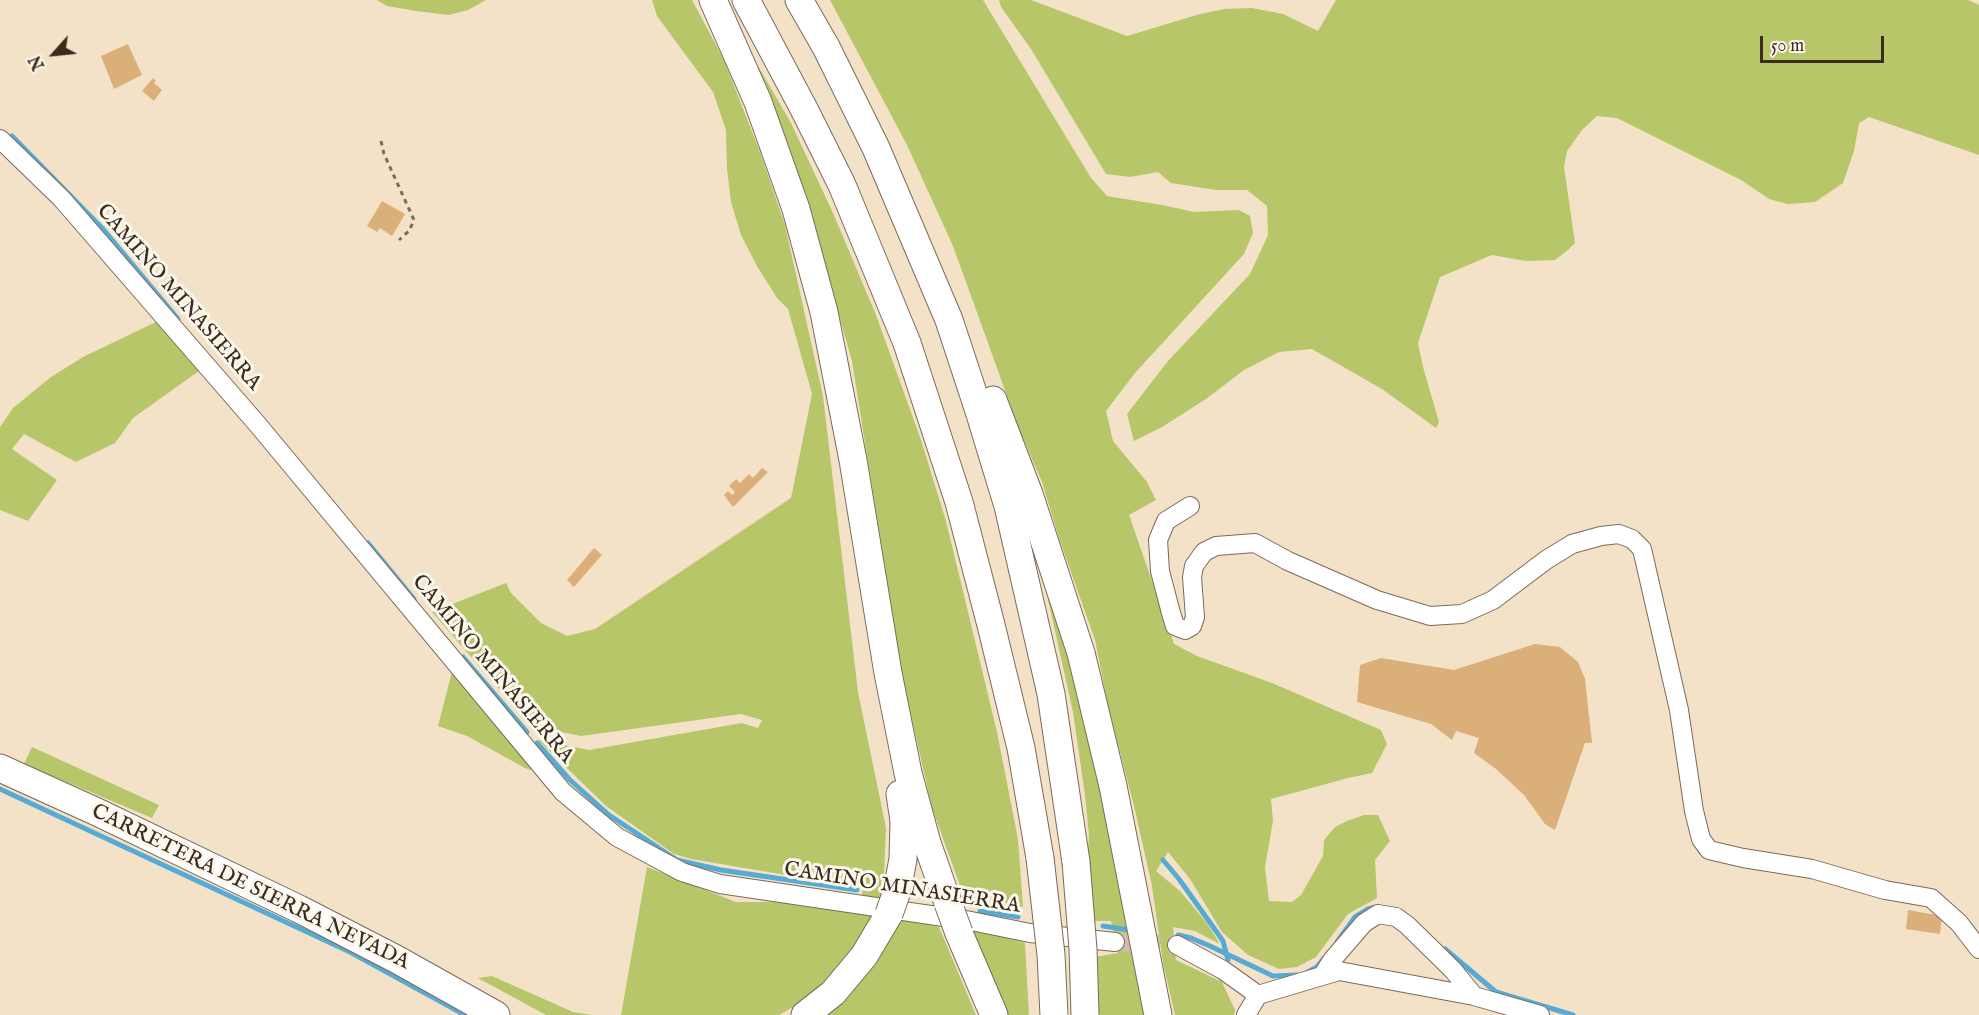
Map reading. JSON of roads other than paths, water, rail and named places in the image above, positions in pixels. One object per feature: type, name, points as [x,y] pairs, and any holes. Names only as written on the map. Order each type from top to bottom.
[{"type":"highway","points":[[713,0],[758,102],[796,208],[824,312],[853,460],[890,684],[908,773],[927,843],[948,903],[994,1015]]},
{"type":"highway","points":[[746,0],[842,185],[907,343],[959,502],[1021,748],[1040,858],[1051,955],[1054,1015]]},
{"type":"highway","points":[[799,0],[826,47],[876,148],[917,241],[948,320],[1008,506],[1051,694],[1076,862],[1083,949],[1085,1015]]},
{"type":"highway","points":[[917,241],[957,305],[1029,494],[1082,653],[1113,786],[1158,1015]]},
{"type":"highway","points":[[805,1015],[833,993],[864,956],[893,903],[903,859],[904,821],[888,725],[890,684]]},
{"type":"highway","name":"CARRETERA DE SIERRA NEVADA","points":[[0,768],[299,909],[396,959],[496,1015]]},
{"type":"street","name":"CAMINO MINASIERRA","points":[[0,139],[61,198],[251,417],[563,792],[617,837],[682,872],[720,884],[971,921],[1030,933],[1115,942]]},
{"type":"street","points":[[1190,506],[1166,521],[1158,540],[1160,571],[1171,613],[1175,626],[1185,630],[1192,626],[1195,617],[1192,577],[1194,566],[1204,552],[1216,546],[1254,543],[1288,561],[1377,600],[1430,616],[1462,614],[1493,600],[1545,560],[1572,544],[1619,534],[1632,539],[1642,549],[1679,710],[1694,811],[1701,839],[1708,850],[1743,858],[1812,868],[1885,890],[1931,898],[1959,923],[1979,949]]},
{"type":"street","points":[[1322,976],[1333,959],[1364,923],[1378,914],[1396,917],[1407,925],[1453,970],[1474,996]]},
{"type":"street","points":[[1177,945],[1223,970],[1258,995]]},
{"type":"street","points":[[1246,1015],[1258,995],[1339,971],[1474,996],[1540,1015]]},
{"type":"waterway","points":[[12,136],[103,229],[178,319]]},
{"type":"waterway","points":[[368,543],[414,599]]},
{"type":"waterway","points":[[463,657],[527,732]]},
{"type":"waterway","points":[[537,743],[570,780],[609,815],[677,860],[721,870],[857,890]]},
{"type":"waterway","points":[[0,789],[350,952],[465,1015]]},
{"type":"waterway","points":[[1163,860],[1223,941],[1228,960]]},
{"type":"waterway","points":[[1337,942],[1355,917],[1376,907]]},
{"type":"waterway","points":[[980,911],[1018,917]]},
{"type":"waterway","points":[[1103,926],[1130,930]]},
{"type":"waterway","points":[[1178,935],[1210,946],[1273,976],[1297,975]]},
{"type":"waterway","points":[[1445,949],[1496,992],[1573,1015]]},
{"type":"waterway","points":[[1306,973],[1317,967],[1324,958]]},
{"type":"tunnel","points":[[1115,942],[1177,945]]}]
